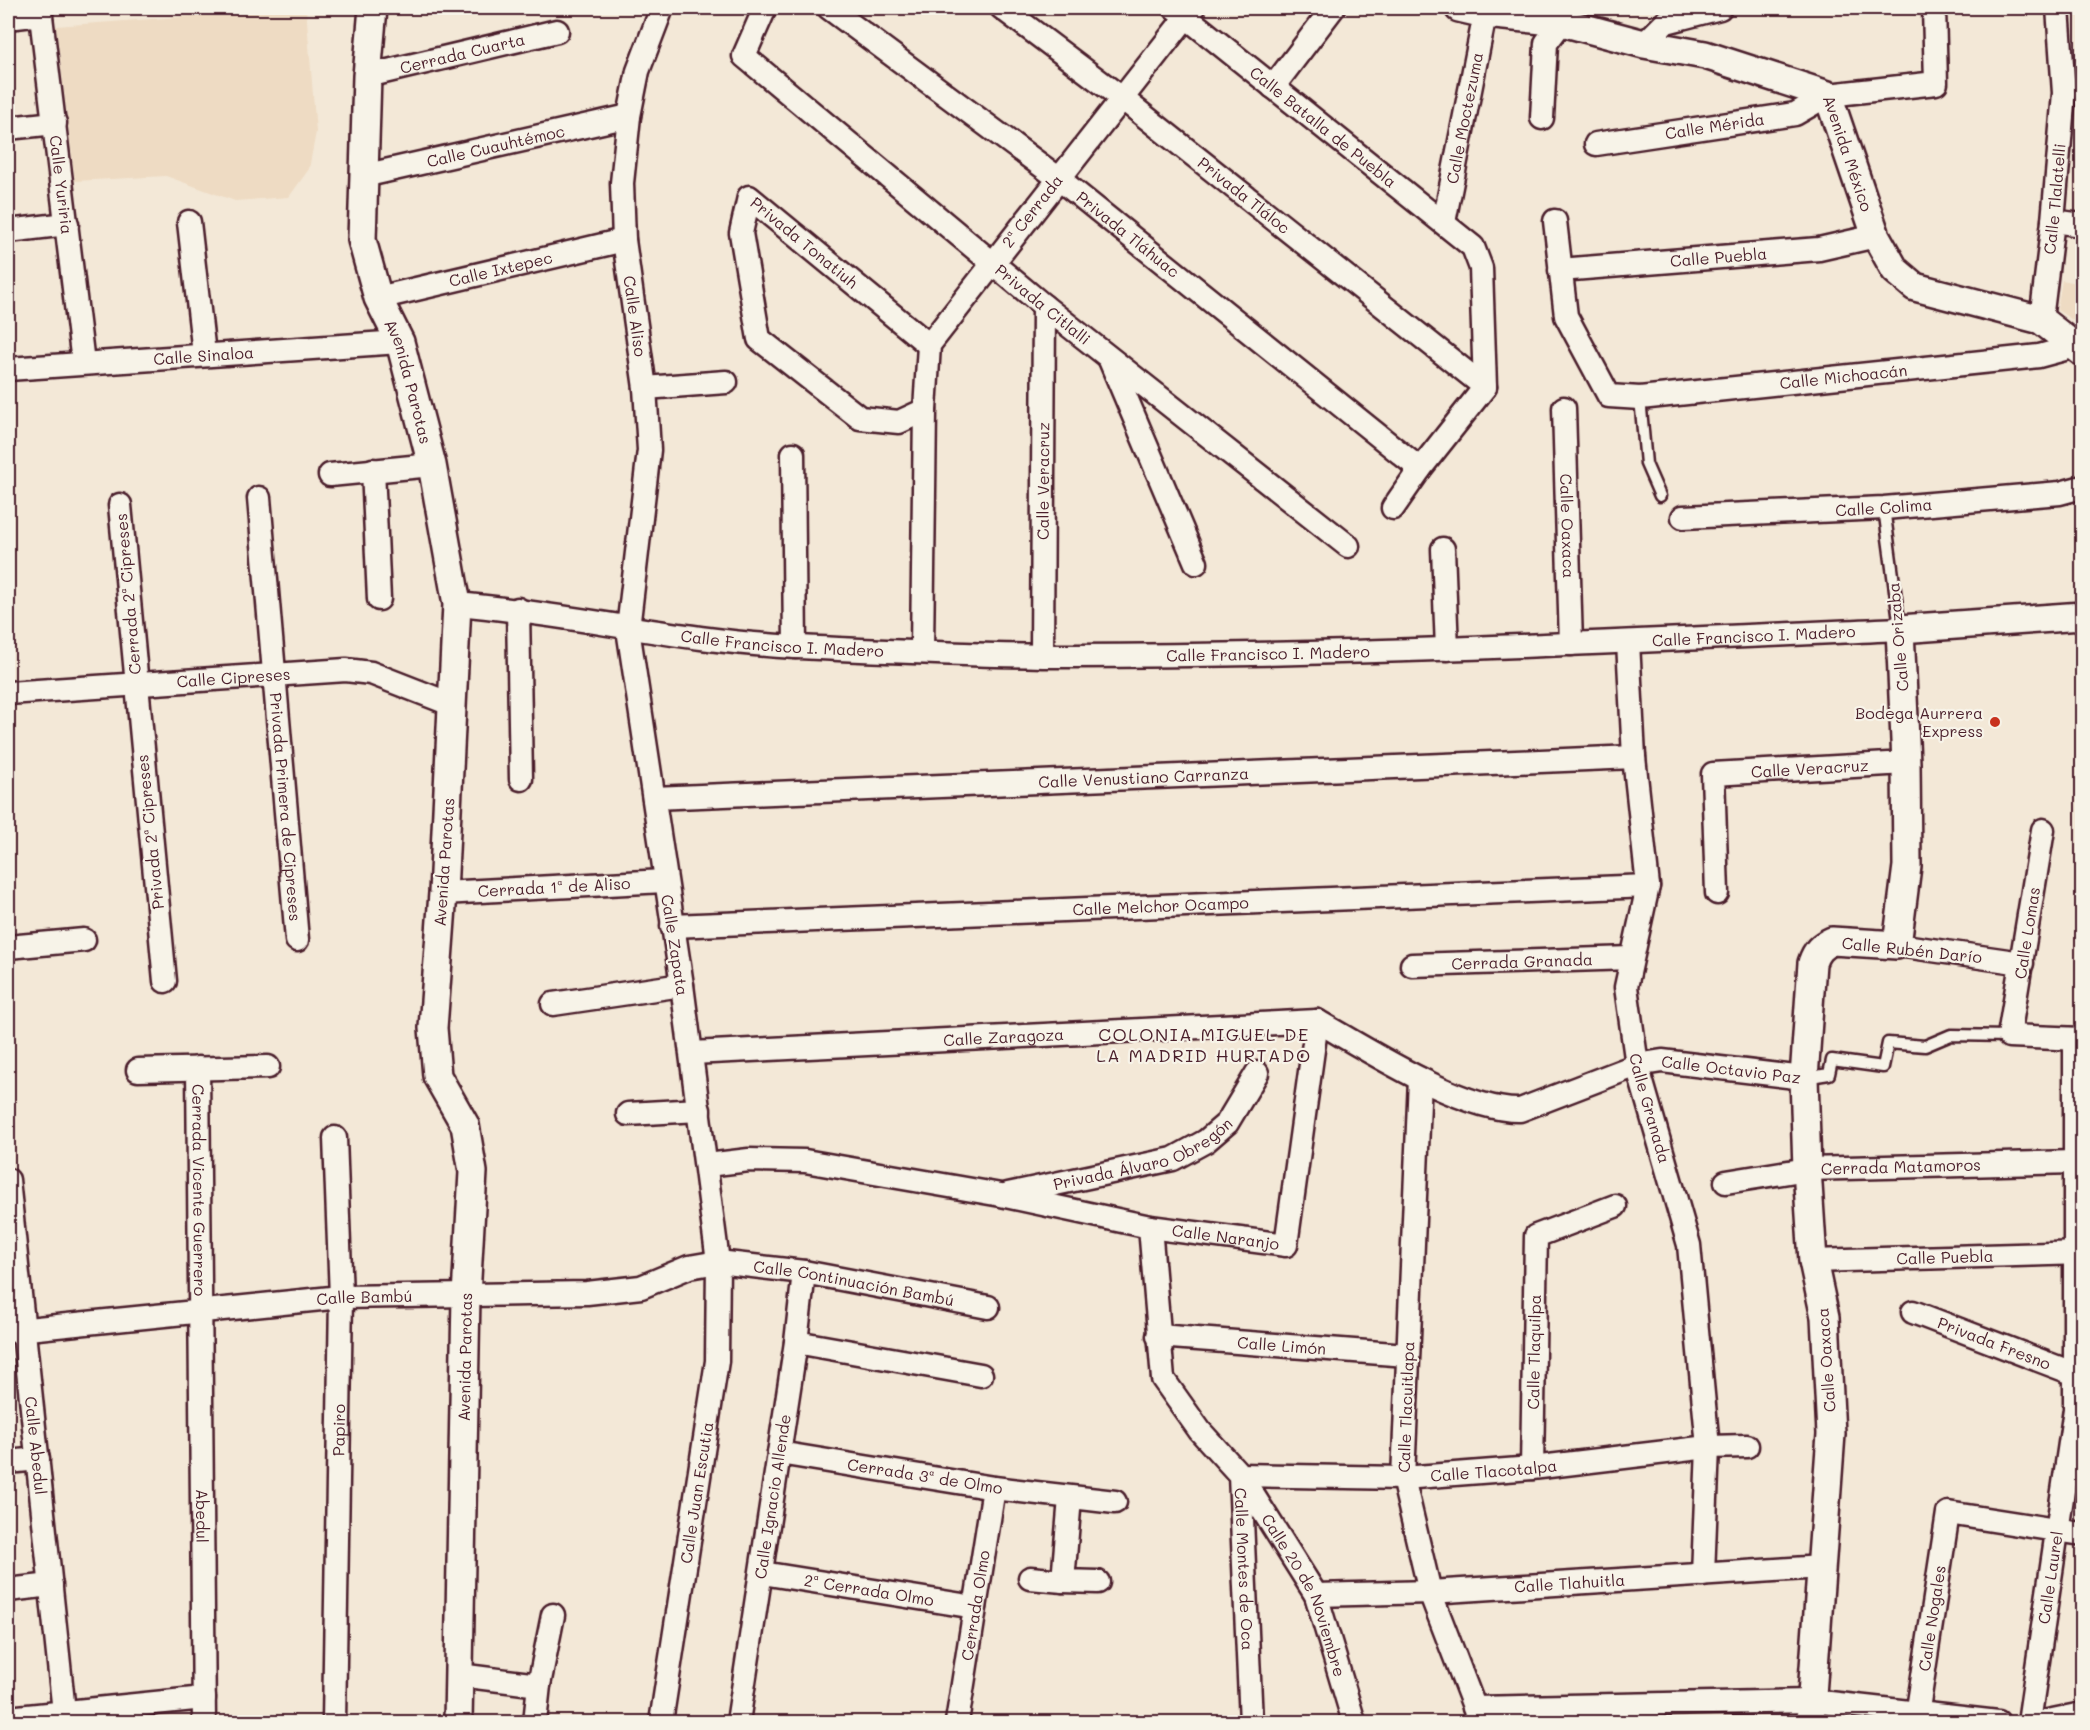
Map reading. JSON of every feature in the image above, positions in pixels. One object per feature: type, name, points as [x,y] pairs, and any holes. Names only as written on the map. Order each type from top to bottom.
[{"type":"street","name":"Avenida Parotas","points":[[373,8],[367,76],[362,240],[378,298],[400,342],[432,465],[457,604],[443,892],[433,1028],[437,1076],[465,1125],[473,1172],[466,1296],[458,1722]]},
{"type":"street","name":"Calle Aliso","points":[[628,629],[649,450],[645,388],[624,240],[622,183],[629,116],[638,71],[662,8]]},
{"type":"street","name":"Privada Citlalli","points":[[765,8],[744,56],[1044,306],[1348,546]]},
{"type":"street","name":"Privada Tláhuac","points":[[829,8],[1058,178],[1420,469]]},
{"type":"street","name":"Privada Tláloc","points":[[1002,8],[1123,99],[1485,387]]},
{"type":"street","points":[[1273,87],[1333,8]]},
{"type":"street","points":[[1644,44],[1666,22],[1720,8]]},
{"type":"street","points":[[1828,95],[1936,83],[1934,8]]},
{"type":"street","name":"Calle Tlalatelli","points":[[2041,320],[2053,221],[2073,93],[2058,8]]},
{"type":"street","points":[[8,18],[40,11]]},
{"type":"street","name":"Calle Yuriria","points":[[40,11],[83,363]]},
{"type":"street","name":"2ª Cerrada","points":[[929,345],[1058,178],[1123,99],[1184,11]]},
{"type":"street","name":"Calle Batalla de Puebla","points":[[1184,11],[1273,87],[1473,247],[1481,268],[1485,387]]},
{"type":"street","name":"Avenida México","points":[[1472,11],[1562,15],[1644,44],[1704,55],[1828,95],[1876,236],[1895,270],[1915,287],[2041,320],[2079,349]]},
{"type":"street","name":"Calle Moctezuma","points":[[1444,222],[1472,11]]},
{"type":"street","points":[[1542,118],[1546,43],[1562,15]]},
{"type":"street","name":"Cerrada Cuarta","points":[[367,76],[556,31]]},
{"type":"street","name":"Calle Mérida","points":[[1596,144],[1795,114],[1828,95]]},
{"type":"street","name":"Calle Cuauhtémoc","points":[[363,176],[629,116]]},
{"type":"street","points":[[8,128],[55,123]]},
{"type":"street","name":"Privada Tonatiuh","points":[[925,410],[899,422],[860,418],[759,339],[741,233],[749,197],[929,345]]},
{"type":"street","points":[[1555,221],[1560,270]]},
{"type":"street","points":[[2053,221],[2082,225]]},
{"type":"street","points":[[189,222],[204,354]]},
{"type":"street","points":[[8,231],[67,224]]},
{"type":"street","name":"Calle Puebla","points":[[1560,270],[1819,249],[1876,236]]},
{"type":"street","name":"Calle Ixtepec","points":[[378,298],[624,240]]},
{"type":"street","name":"Calle Michoacán","points":[[1560,270],[1566,316],[1610,396],[1640,398],[2039,356],[2079,349]]},
{"type":"street","name":"Calle Veracruz","points":[[1042,655],[1044,306]]},
{"type":"street","name":"Calle Sinaloa","points":[[8,369],[400,342]]},
{"type":"street","points":[[922,651],[925,410],[929,345]]},
{"type":"street","points":[[1108,357],[1196,562]]},
{"type":"street","points":[[645,388],[726,382]]},
{"type":"street","points":[[1393,508],[1420,469],[1485,387]]},
{"type":"street","name":"Calle Oaxaca","points":[[1564,408],[1571,644]]},
{"type":"street","points":[[792,454],[795,647]]},
{"type":"street","points":[[330,475],[432,465]]},
{"type":"street","points":[[373,470],[379,599]]},
{"type":"street","name":"Calle Colima","points":[[1683,517],[1884,508],[2060,493],[2082,487]]},
{"type":"street","name":"Privada Primera de Cipreses","points":[[259,498],[272,673],[297,940]]},
{"type":"street","name":"Cerrada 2ª Cipreses","points":[[120,505],[135,683]]},
{"type":"street","points":[[1443,549],[1447,649]]},
{"type":"street","name":"Calle Francisco I. Madero","points":[[457,604],[518,609],[716,642],[795,647],[1042,655],[1447,649],[1900,629],[2082,616]]},
{"type":"street","points":[[518,609],[521,779]]},
{"type":"street","name":"Calle Zapata","points":[[628,629],[640,721],[654,798],[664,881],[692,1053],[718,1262]]},
{"type":"street","name":"Calle Orizaba","points":[[1897,945],[1907,866],[1906,763],[1900,629]]},
{"type":"street","name":"Calle Granada","points":[[1628,642],[1634,757],[1648,886],[1626,987],[1637,1065],[1689,1245],[1708,1447],[1703,1575]]},
{"type":"street","name":"Calle Cipreses","points":[[8,693],[272,673],[346,670],[371,673],[453,705]]},
{"type":"street","name":"Privada 2ª Cipreses","points":[[135,683],[165,981]]},
{"type":"street","name":"Calle Venustiano Carranza","points":[[654,798],[1634,757]]},
{"type":"street","name":"Calle Veracruz","points":[[1717,892],[1713,774],[1906,763]]},
{"type":"street","name":"Calle Lomas","points":[[2008,1036],[2043,830]]},
{"type":"street","name":"Cerrada 1ª de Aliso","points":[[443,892],[664,881]]},
{"type":"street","name":"Calle Melchor Ocampo","points":[[672,926],[1648,886]]},
{"type":"street","points":[[8,947],[84,940]]},
{"type":"street","name":"Calle Rubén Darío","points":[[1812,963],[1815,953],[1823,945],[1832,941],[1897,945],[2022,963]]},
{"type":"street","name":"Cerrada Granada","points":[[1412,965],[1631,958]]},
{"type":"street","name":"Calle Oaxaca","points":[[1811,1712],[1831,1434],[1825,1317],[1813,1261],[1807,1169],[1804,1078],[1812,963]]},
{"type":"street","points":[[553,1004],[682,984]]},
{"type":"street","points":[[1317,1021],[1420,1079],[1499,1110],[1520,1110],[1637,1065]]},
{"type":"street","name":"Calle Zaragoza","points":[[692,1053],[1317,1021]]},
{"type":"street","name":"Calle Naranjo","points":[[707,1165],[749,1160],[805,1161],[1001,1195],[1150,1227],[1286,1245],[1317,1021]]},
{"type":"street","name":"Calle Octavio Paz","points":[[2008,1036],[2079,1039]]},
{"type":"street","name":"Calle Laurel","points":[[2029,1722],[2079,1373],[2080,1191],[2076,1162],[2079,1039]]},
{"type":"street","name":"Calle Octavio Paz","points":[[1637,1065],[1662,1061],[1804,1078]]},
{"type":"street","name":"Cerrada Vicente Guerrero","points":[[138,1070],[268,1067]]},
{"type":"street","name":"Cerrada Vicente Guerrero","points":[[198,1068],[200,1311]]},
{"type":"street","name":"Privada Álvaro Obregón","points":[[1001,1195],[1173,1159],[1206,1141],[1227,1123],[1257,1073]]},
{"type":"street","name":"Calle Tlacuitlapa","points":[[1420,1079],[1403,1478],[1430,1592],[1477,1715]]},
{"type":"street","points":[[628,1114],[699,1110]]},
{"type":"street","name":"Papiro","points":[[334,1722],[341,1297],[335,1138]]},
{"type":"street","name":"Cerrada Matamoros","points":[[1726,1182],[1807,1169],[2076,1162]]},
{"type":"street","name":"Calle Abedul","points":[[8,1195],[16,1331],[38,1459],[64,1712]]},
{"type":"street","name":"Calle Tlaquilpa","points":[[1532,1468],[1536,1236],[1615,1206]]},
{"type":"street","name":"Calle Montes de Oca","points":[[1150,1227],[1163,1379],[1200,1431],[1240,1475],[1251,1722]]},
{"type":"street","name":"Calle Puebla","points":[[1813,1261],[2080,1253]]},
{"type":"street","name":"Calle Bambú","points":[[16,1331],[341,1297],[586,1293],[641,1287],[689,1267],[718,1262]]},
{"type":"street","name":"Calle Continuación Bambú","points":[[718,1262],[804,1272],[988,1307]]},
{"type":"street","name":"Calle Juan Escutia","points":[[661,1722],[717,1361],[718,1262]]},
{"type":"street","name":"Calle Ignacio Allende","points":[[738,1722],[796,1342],[804,1272]]},
{"type":"street","name":"Abedul","points":[[200,1311],[204,1722]]},
{"type":"street","name":"Privada Fresno","points":[[1914,1312],[2079,1373]]},
{"type":"street","name":"Calle Limón","points":[[1158,1336],[1407,1355]]},
{"type":"street","points":[[796,1342],[981,1375]]},
{"type":"street","name":"Calle Tlacotalpa","points":[[1240,1475],[1403,1478],[1532,1468],[1708,1447],[1747,1446]]},
{"type":"street","name":"Cerrada 3ª de Olmo","points":[[779,1453],[994,1488],[1115,1502]]},
{"type":"street","points":[[8,1462],[38,1459]]},
{"type":"street","name":"Calle 20 de Noviembre","points":[[1240,1475],[1316,1595],[1354,1722]]},
{"type":"street","name":"Cerrada Olmo","points":[[957,1722],[994,1488]]},
{"type":"street","points":[[1063,1581],[1070,1498]]},
{"type":"street","name":"Calle Nogales","points":[[1917,1718],[1948,1513],[2057,1530]]},
{"type":"street","points":[[2057,1530],[2082,1534]]},
{"type":"street","name":"Calle Tlahuitla","points":[[1316,1595],[1430,1592],[1822,1567]]},
{"type":"street","name":"2ª Cerrada Olmo","points":[[762,1573],[975,1607]]},
{"type":"street","points":[[1030,1578],[1098,1582]]},
{"type":"street","points":[[8,1590],[51,1585]]},
{"type":"street","points":[[535,1722],[539,1685],[554,1615]]},
{"type":"street","points":[[459,1676],[539,1685]]},
{"type":"street","points":[[8,1718],[204,1698]]},
{"type":"street","points":[[1477,1715],[1811,1712],[1998,1722]]},
{"type":"street","points":[[2043,1722],[2082,1713]]},
{"type":"lane","points":[[1640,398],[1646,464],[1660,496]]},
{"type":"lane","name":"Calle Orizaba","points":[[1884,508],[1900,629]]},
{"type":"lane","name":"Calle Octavio Paz","points":[[1804,1078],[1829,1074],[1832,1060],[1882,1067],[1888,1044],[1925,1046],[1951,1035],[2008,1036]]},
{"type":"shaded area","points":[[306,8],[316,132],[309,169],[289,197],[235,201],[166,176],[75,181],[56,26]]},
{"type":"shaded area","points":[[2062,280],[2082,284],[2082,326],[2057,310]]},
{"type":"place","name":"Bodega Aurrera Express","points":[[1995,722]]},
{"type":"district","name":"COLONIA MIGUEL DE LA MADRID HURTADO","points":[[1204,1045]]}]
